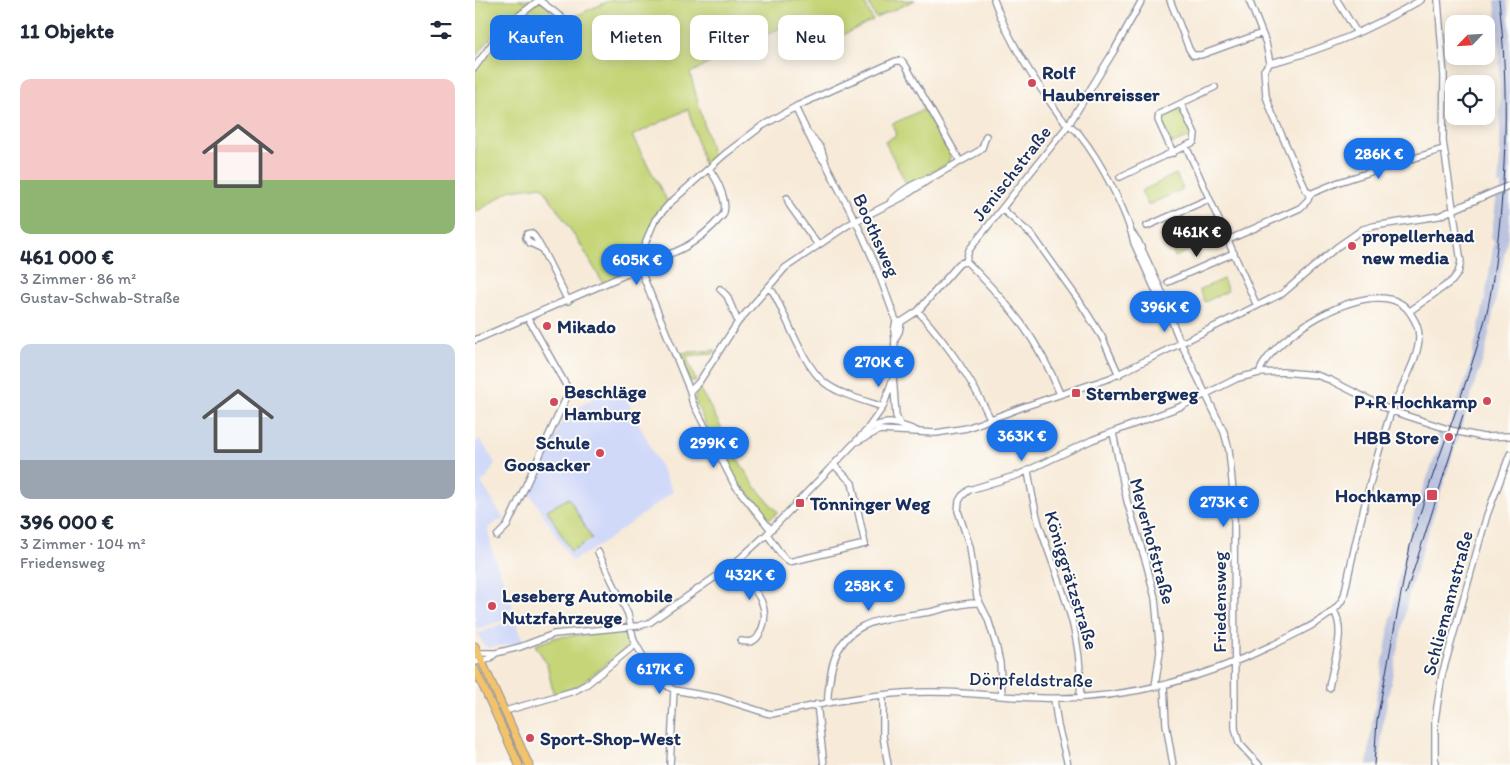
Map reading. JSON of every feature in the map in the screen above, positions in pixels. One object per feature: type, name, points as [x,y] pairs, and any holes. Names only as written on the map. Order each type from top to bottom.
[{"type":"main road","points":[[476,651],[478,661],[505,712],[529,765]]},
{"type":"main road","points":[[475,669],[519,765]]},
{"type":"street","points":[[475,66],[497,36],[511,22],[539,0],[558,15]]},
{"type":"street","name":"Friedensweg","points":[[994,0],[1017,50],[1060,117],[1080,135],[1101,167],[1169,307],[1169,314],[1181,343],[1207,394],[1227,441],[1232,472],[1234,510],[1234,722],[1236,734],[1242,746],[1259,765]]},
{"type":"street","name":"Jenischstraße","points":[[899,321],[918,311],[959,264],[966,261],[969,250],[1069,124],[1143,0]]},
{"type":"street","points":[[1170,0],[1193,55],[1201,55],[1262,33]]},
{"type":"street","points":[[1249,0],[1262,33],[1270,64]]},
{"type":"street","points":[[1337,0],[1357,33]]},
{"type":"street","points":[[1310,194],[1306,190],[1267,99],[1265,70],[1270,64],[1316,51],[1357,33],[1421,0]]},
{"type":"street","points":[[1410,311],[1452,281],[1458,274],[1461,262],[1443,149],[1444,70],[1438,0]]},
{"type":"street","points":[[834,465],[852,483],[865,544],[789,562],[783,557],[769,532],[728,474],[696,410],[642,269],[645,241],[655,220],[670,203],[753,132],[795,107],[894,62],[902,61],[906,66],[960,161]]},
{"type":"street","points":[[1173,153],[1157,117],[1160,113],[1215,87]]},
{"type":"street","points":[[1120,177],[1194,142],[1195,137],[1181,104]]},
{"type":"street","name":"Boothsweg","points":[[795,107],[810,135],[821,148],[826,164],[856,221],[899,321]]},
{"type":"street","points":[[690,391],[699,382],[737,322],[785,268],[818,244],[856,221],[903,197],[982,148],[986,136]]},
{"type":"street","points":[[1186,146],[1257,306]]},
{"type":"street","points":[[1228,240],[1300,208],[1308,200],[1310,194],[1339,182],[1443,149]]},
{"type":"street","points":[[643,258],[660,258],[687,247],[723,215],[725,202],[709,169]]},
{"type":"street","points":[[880,430],[911,433],[951,431],[991,420],[1060,394],[1119,375],[1289,289],[1337,247],[1363,229],[1439,216],[1510,185]]},
{"type":"street","points":[[787,198],[790,206],[818,244]]},
{"type":"street","points":[[1147,226],[1209,199]]},
{"type":"street","points":[[1002,209],[1033,236],[1078,299],[1102,337],[1119,375]]},
{"type":"street","points":[[541,248],[568,301]]},
{"type":"street","points":[[1168,282],[1234,253]]},
{"type":"street","points":[[966,261],[1002,299],[1032,337],[1044,358],[1060,394]]},
{"type":"street","points":[[475,340],[642,269]]},
{"type":"street","points":[[768,287],[773,292],[795,338],[819,377],[831,387],[883,407]]},
{"type":"street","points":[[720,289],[727,296],[737,322]]},
{"type":"street","points":[[1259,373],[1264,362],[1290,337],[1339,306],[1365,299],[1397,301],[1410,311],[1417,326],[1418,346],[1392,411],[1359,524],[1344,596],[1339,607],[1334,611],[1338,620],[1339,630],[1337,652],[1329,688]]},
{"type":"street","points":[[918,311],[936,331],[964,369],[991,420]]},
{"type":"street","points":[[497,536],[507,526],[568,394],[567,387],[528,318]]},
{"type":"street","points":[[899,321],[894,331],[893,376],[895,412],[897,420],[901,425]]},
{"type":"street","points":[[1002,696],[1000,663],[996,645],[989,619],[979,603],[975,590],[970,547],[958,511],[959,501],[969,490],[1028,471],[1085,443],[1156,417],[1238,378],[1259,373],[1305,373],[1323,377],[1392,411],[1469,435],[1510,436]]},
{"type":"street","points":[[478,661],[489,659],[496,654],[554,634],[631,627],[649,623],[735,564],[769,532],[866,431],[883,407],[893,376]]},
{"type":"street","points":[[883,407],[887,423],[893,430]]},
{"type":"street","points":[[856,442],[880,430],[895,412]]},
{"type":"street","points":[[866,431],[887,423],[901,425],[920,432]]},
{"type":"street","name":"Meyerhofstraße","points":[[1113,433],[1125,494],[1155,598],[1160,652],[1155,687]]},
{"type":"street","name":"Schliemannstraße","points":[[1435,765],[1435,720],[1442,675],[1478,543],[1510,454]]},
{"type":"street","name":"Königgrätzstraße","points":[[1028,471],[1038,522],[1075,629],[1081,662],[1080,698]]},
{"type":"street","name":"Dörpfeldstraße","points":[[598,552],[622,599],[636,644],[656,679],[674,690],[719,698],[769,714],[828,702],[883,695],[935,692],[1054,699],[1132,692],[1164,685],[1234,663],[1269,647],[1334,611]]},
{"type":"street","points":[[735,564],[761,598],[765,614],[762,629],[756,639],[752,642],[741,640]]},
{"type":"street","points":[[965,604],[975,590]]},
{"type":"street","points":[[828,702],[833,661],[840,646],[854,631],[871,622],[979,603]]},
{"type":"street","points":[[505,712],[574,691],[587,684],[636,644]]},
{"type":"street","points":[[476,651],[496,654]]},
{"type":"street","points":[[1164,685],[1166,724],[1173,765]]},
{"type":"street","points":[[670,765],[674,690]]},
{"type":"street","points":[[883,695],[883,736],[887,765]]},
{"type":"street","points":[[1054,699],[1062,744],[1068,765]]},
{"type":"street","points":[[817,704],[820,744],[824,765]]},
{"type":"shaded area","points":[[1495,0],[1507,0],[1510,25],[1510,221],[1508,236],[1486,350],[1410,589],[1383,722],[1380,765],[1367,765],[1373,716],[1397,585],[1414,513],[1441,441],[1436,439],[1438,432],[1447,433],[1470,367],[1485,299],[1494,242],[1491,238],[1497,194],[1501,193],[1501,184],[1498,185],[1500,106],[1499,45]]},
{"type":"shaded area","name":"Schule Goosacker","points":[[619,383],[673,492],[602,544],[572,561],[529,492],[565,415]]},
{"type":"shaded area","points":[[480,439],[495,463],[487,478],[481,482],[505,521],[498,521],[489,527],[488,531],[493,554],[516,615],[479,629],[475,626],[475,442]]},
{"type":"shaded area","points":[[514,618],[524,642],[488,648],[483,644],[478,634]]},
{"type":"shaded area","points":[[680,649],[699,655],[692,687],[673,684],[663,678],[672,672],[673,666],[678,661],[675,661],[671,654]]},
{"type":"green space","points":[[475,0],[531,0],[515,15],[490,15],[490,39],[475,57]]},
{"type":"green space","points":[[539,0],[557,15],[521,15]]},
{"type":"green space","points":[[611,0],[863,0],[873,20],[844,34],[844,15],[778,15],[778,29],[768,34],[768,15],[690,15],[690,60],[716,60],[690,73],[713,157],[704,165],[688,109],[632,136],[669,204],[647,236],[642,269],[604,285],[582,247],[542,186],[511,190],[475,213],[475,67],[490,47],[490,60],[582,60],[582,15],[577,15]]},
{"type":"green space","points":[[867,0],[915,0],[876,18]]},
{"type":"green space","points":[[1178,108],[1192,133],[1190,137],[1172,144],[1160,117]]},
{"type":"green space","points":[[924,109],[945,147],[948,148],[950,153],[949,163],[907,185],[885,142],[896,135],[892,124]]},
{"type":"green space","points":[[1176,174],[1183,189],[1148,205],[1141,191]]},
{"type":"green space","points":[[1198,226],[1206,243],[1175,257],[1168,240]]},
{"type":"green space","points":[[1223,279],[1228,291],[1205,302],[1199,290]]},
{"type":"green space","points":[[716,350],[713,354],[686,356],[696,381],[690,381],[678,353]]},
{"type":"green space","points":[[699,388],[750,479],[778,512],[770,519],[765,514],[763,516],[753,506],[756,503],[743,486],[740,489],[728,469],[730,466],[718,443],[715,445],[695,401]]},
{"type":"green space","points":[[569,498],[592,539],[571,551],[547,510]]},
{"type":"green space","points":[[625,633],[630,642],[625,649],[578,686],[556,694],[553,692],[547,664],[535,645],[557,637]]},
{"type":"tram line","points":[[1374,765],[1377,720],[1410,546],[1478,345],[1492,287],[1501,208],[1505,149],[1504,60],[1499,0]]},
{"type":"tram line","points":[[1406,594],[1463,415]]},
{"type":"place","name":"Rolf Haubenreisser","points":[[1032,83]]},
{"type":"place","name":"propellerhead new media","points":[[1352,246]]},
{"type":"place","name":"Mikado","points":[[547,326]]},
{"type":"place","name":"Sternbergweg","points":[[1076,393]]},
{"type":"place","name":"P+R Hochkamp","points":[[1487,401]]},
{"type":"place","name":"Beschläge Hamburg","points":[[554,402]]},
{"type":"place","name":"HBB Store","points":[[1449,437]]},
{"type":"place","name":"Schule Goosacker","points":[[600,453]]},
{"type":"place","name":"Hochkamp","points":[[1432,495]]},
{"type":"place","name":"Tönninger Weg","points":[[800,503]]},
{"type":"place","name":"Leseberg Automobile Nutzfahrzeuge","points":[[492,606]]},
{"type":"place","name":"Sport-Shop-West","points":[[530,738]]}]
